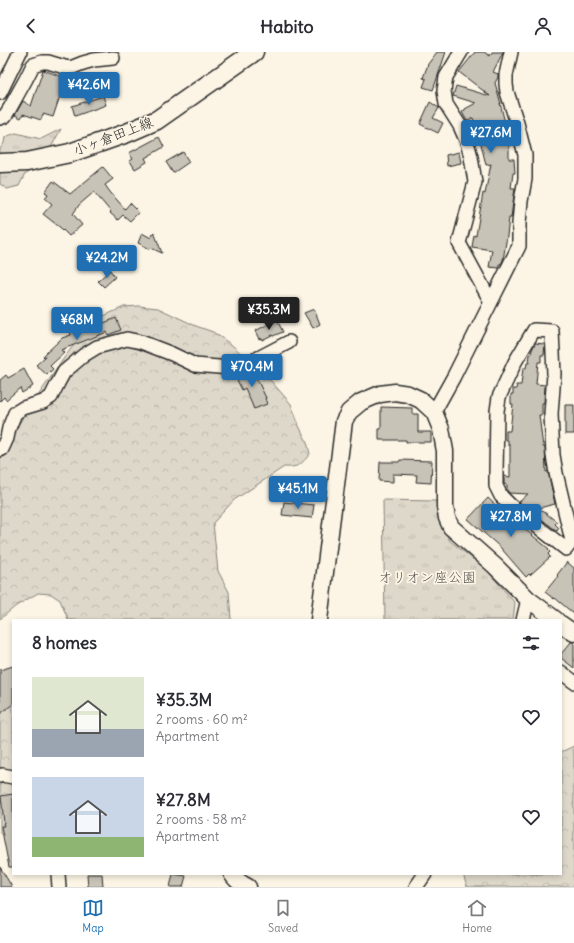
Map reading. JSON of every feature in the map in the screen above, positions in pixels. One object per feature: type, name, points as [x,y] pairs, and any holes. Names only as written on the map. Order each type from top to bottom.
[{"type":"main road","name":"小ヶ倉田上線","points":[[0,163],[27,162],[70,153],[127,133],[157,120],[222,76],[254,52]]},
{"type":"street","points":[[0,93],[20,52]]},
{"type":"street","points":[[461,52],[446,77],[444,91],[446,104],[460,126],[467,142],[475,182],[459,243],[491,302]]},
{"type":"street","points":[[434,412],[454,376],[519,246],[519,223],[525,179],[525,155],[517,122],[507,92],[506,75],[510,52]]},
{"type":"street","points":[[0,118],[5,116],[10,108],[33,65],[48,62],[68,68],[83,62],[113,58]]},
{"type":"street","points":[[534,330],[552,331],[554,374],[551,414],[553,455],[572,540],[570,552],[510,505],[496,486],[497,411],[499,397],[515,362],[534,330]]},
{"type":"street","points":[[0,450],[7,438],[15,413],[23,408],[43,402],[51,397],[64,372],[84,355],[97,347],[127,339],[141,342],[195,365],[230,368],[245,365],[289,342]]},
{"type":"street","points":[[319,619],[344,421],[348,412],[362,402],[380,394],[395,392],[408,394],[421,400],[434,412],[441,429],[445,451],[445,506],[447,518],[451,527],[495,566],[528,599],[555,619]]},
{"type":"street","points":[[523,619],[528,599]]},
{"type":"street","points":[[562,625],[574,633]]},
{"type":"street","points":[[562,673],[574,682]]},
{"type":"street","points":[[0,776],[12,777]]},
{"type":"street","points":[[58,875],[59,887]]},
{"type":"street","points":[[233,875],[248,887]]},
{"type":"street","points":[[416,887],[424,875]]},
{"type":"green space","points":[[61,129],[42,164],[25,174],[19,186],[7,189],[0,184],[0,149],[4,143],[5,137],[16,133],[41,139]]},
{"type":"green space","points":[[139,306],[158,308],[196,326],[213,332],[233,346],[271,381],[291,404],[307,442],[310,454],[299,465],[284,467],[234,500],[213,523],[218,571],[229,592],[231,619],[68,619],[60,600],[51,594],[38,593],[16,606],[0,619],[0,458],[16,428],[64,358],[92,321],[124,307]]},
{"type":"green space","name":"オリオン座公園","points":[[383,500],[436,501],[441,525],[450,541],[486,569],[515,603],[513,619],[385,619]]},
{"type":"green space","points":[[12,701],[12,833],[0,833],[0,708]]},
{"type":"green space","points":[[574,746],[574,887],[467,887],[463,875],[562,875],[562,752]]},
{"type":"building","points":[[437,52],[446,52],[433,90],[423,87],[426,79],[423,78],[428,64]]},
{"type":"building","points":[[475,52],[484,52],[490,56],[492,52],[503,52],[493,72],[498,74],[495,83],[510,142],[509,159],[514,159],[515,173],[513,173],[511,188],[515,188],[503,260],[501,264],[499,264],[499,268],[489,267],[492,250],[472,247],[474,235],[476,236],[483,193],[485,194],[491,164],[486,165],[473,118],[467,121],[462,112],[476,103],[453,96],[456,86],[490,96],[459,72]]},
{"type":"building","points":[[43,70],[66,78],[53,117],[43,114],[41,120],[23,114],[21,118],[15,115],[23,101],[31,106]]},
{"type":"building","points":[[103,96],[106,105],[75,116],[72,106]]},
{"type":"building","points":[[430,102],[439,108],[433,118],[443,123],[438,133],[420,124]]},
{"type":"building","points":[[159,137],[164,147],[145,158],[147,162],[135,169],[130,161],[133,159],[129,153]]},
{"type":"building","points":[[183,152],[189,162],[173,173],[166,162]]},
{"type":"building","points":[[459,152],[461,163],[447,166],[446,155]]},
{"type":"building","points":[[103,167],[113,179],[105,185],[110,192],[125,209],[130,203],[139,212],[130,221],[123,215],[118,220],[110,213],[111,212],[94,192],[79,205],[73,214],[82,225],[69,236],[43,214],[52,204],[45,198],[48,194],[45,192],[53,181],[70,194]]},
{"type":"building","points":[[154,232],[162,253],[138,243],[142,233],[151,238]]},
{"type":"building","points":[[110,270],[115,277],[104,287],[98,281]]},
{"type":"building","points":[[314,309],[320,324],[313,328],[304,313]]},
{"type":"building","points":[[116,318],[121,330],[108,335],[107,332],[61,350],[64,353],[50,366],[53,369],[47,375],[36,365],[46,356],[43,356],[62,338],[71,335],[70,332],[98,321],[99,325]]},
{"type":"building","points":[[277,320],[283,332],[262,340],[261,338],[259,339],[255,331]]},
{"type":"building","points":[[535,343],[545,344],[544,355],[541,355],[541,362],[538,362],[536,384],[545,385],[542,415],[539,415],[543,447],[545,447],[546,472],[548,471],[555,504],[539,508],[557,522],[555,524],[559,528],[557,531],[519,502],[528,494],[509,493],[507,490],[507,485],[504,484],[504,476],[510,477],[510,445],[508,445],[508,440],[506,440],[506,431],[510,431],[513,404],[511,404],[511,394],[513,394],[513,389],[517,389],[516,385],[521,385],[523,368],[526,368],[527,363],[529,363],[530,354]]},
{"type":"building","points":[[24,369],[33,386],[22,393],[20,388],[6,400],[4,397],[0,401],[0,380],[6,375],[8,378]]},
{"type":"building","points":[[255,369],[258,376],[256,377],[266,398],[267,404],[254,409],[245,388],[242,390],[235,376]]},
{"type":"building","points":[[565,405],[574,405],[574,434],[565,434]]},
{"type":"building","points":[[381,407],[412,408],[412,414],[418,414],[418,432],[431,432],[431,442],[379,440],[379,429],[381,429]]},
{"type":"building","points":[[400,460],[432,461],[431,483],[416,482],[417,475],[393,474],[393,482],[379,481],[380,462],[399,462]]},
{"type":"building","points":[[488,498],[505,514],[549,549],[548,550],[550,552],[548,554],[550,557],[530,575],[529,574],[526,577],[500,547],[468,519]]},
{"type":"building","points":[[284,502],[314,505],[312,518],[282,515]]},
{"type":"building","points":[[567,562],[574,568],[574,614],[555,598],[554,599],[545,592]]},
{"type":"building","points":[[571,642],[574,642],[574,668],[562,659],[562,653]]},
{"type":"building","points":[[12,666],[12,705],[0,714],[0,670]]},
{"type":"building","points":[[12,794],[12,867],[9,867],[1,826],[4,826],[4,823],[1,796]]},
{"type":"building","points":[[0,867],[12,887],[0,887]]},
{"type":"building","points":[[87,875],[102,875],[103,887],[88,887]]},
{"type":"building","points":[[173,875],[186,876],[183,887],[170,887]]}]
